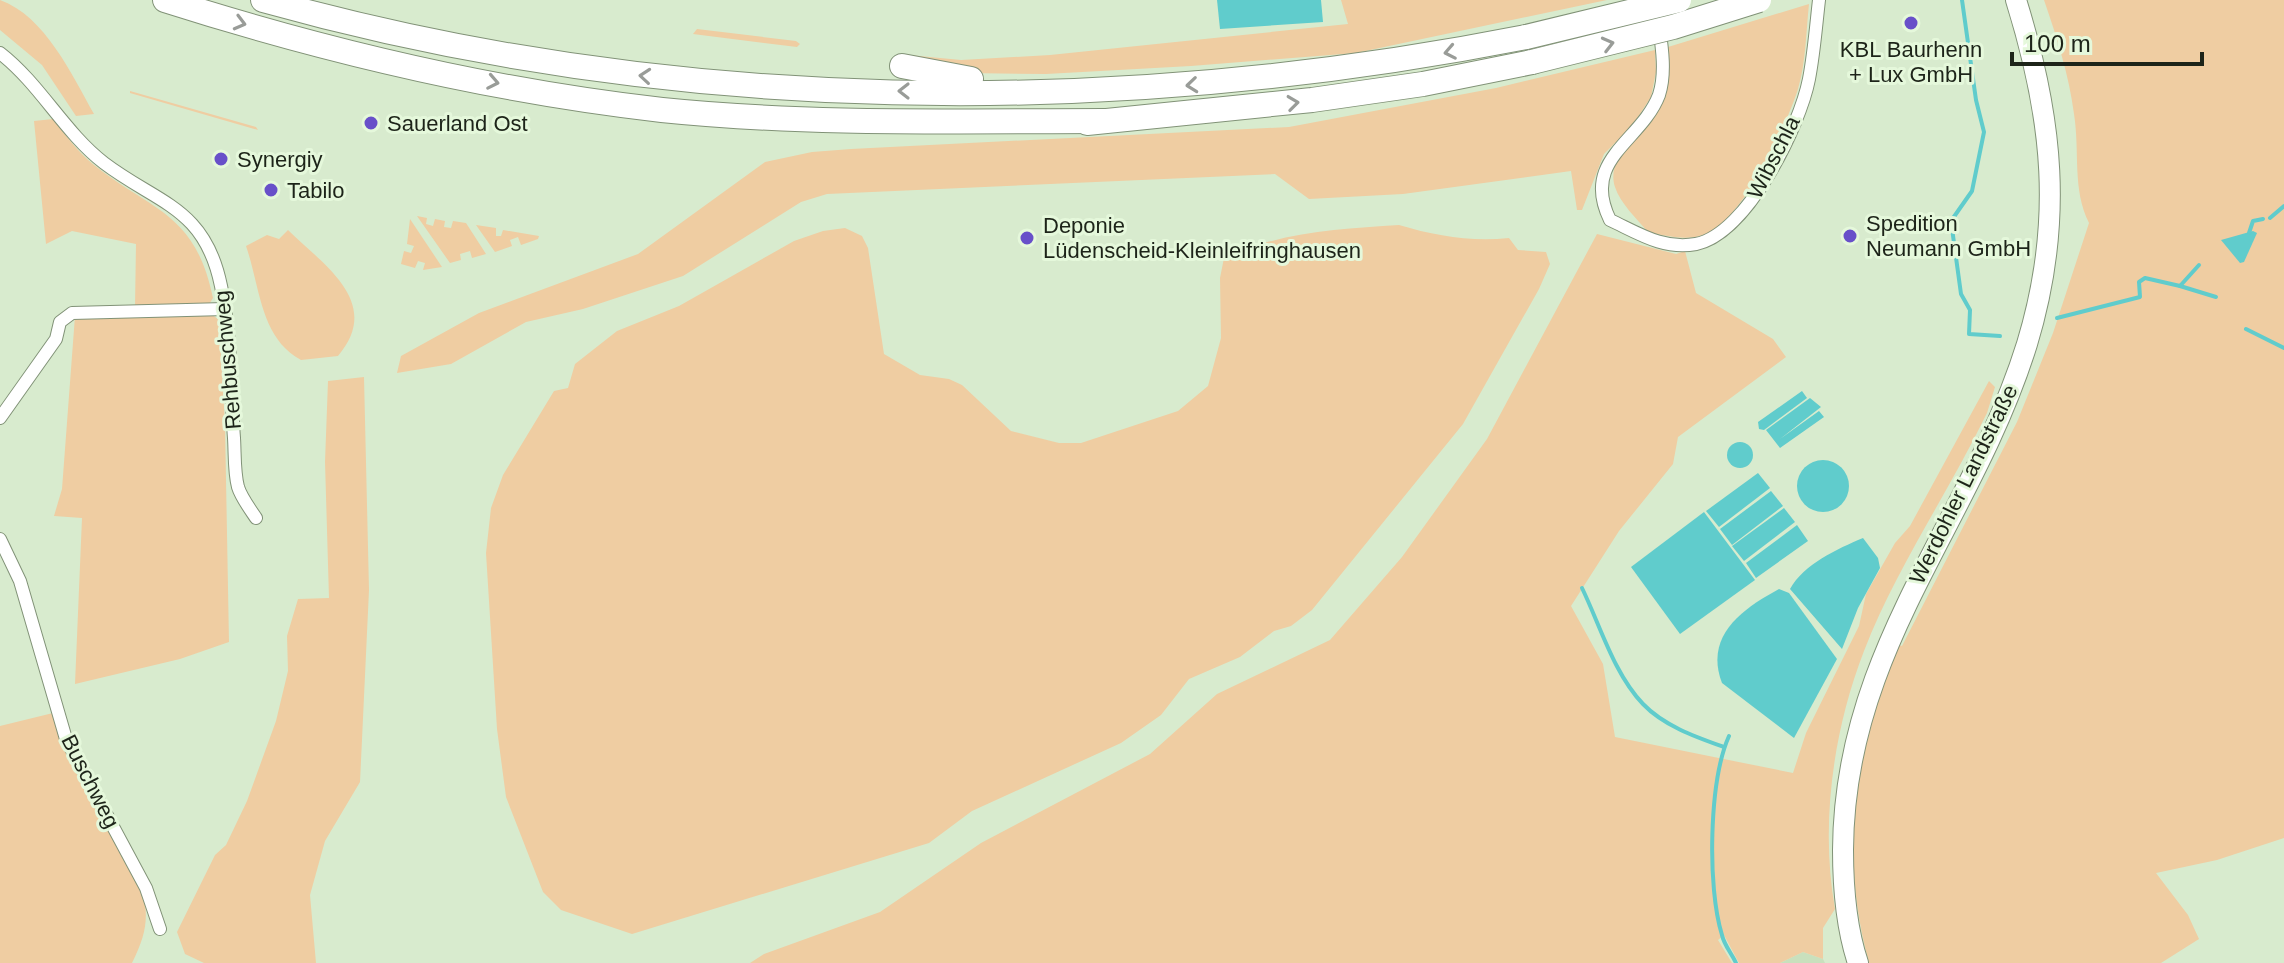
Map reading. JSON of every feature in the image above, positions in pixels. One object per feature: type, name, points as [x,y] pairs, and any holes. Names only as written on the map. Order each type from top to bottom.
[{"type":"highway","points":[[165,0],[372,58],[494,83],[661,110],[847,121],[1104,121]]},
{"type":"highway","points":[[263,0],[405,36],[619,73],[805,90],[1101,92],[1177,87],[1424,57],[1526,37],[1679,0]]},
{"type":"highway","points":[[897,137],[968,135],[1312,100],[1423,84],[1532,62],[1673,27],[1759,0]]},
{"type":"highway","points":[[902,66],[955,77],[1101,92]]},
{"type":"main road","name":"Werdohler Landstraße","points":[[1858,963],[1843,882],[1843,806],[1855,739],[1873,678],[1904,605],[2013,383],[2027,342],[2047,243],[2050,180],[2046,113],[2016,0]]},
{"type":"street","name":"Wibschla","points":[[1654,0],[1662,48],[1659,93],[1649,113],[1608,162],[1602,202],[1610,220],[1644,238],[1660,243],[1693,244],[1717,235],[1750,203],[1777,155],[1809,80],[1819,0]]},
{"type":"street","name":"Rehbuschweg","points":[[0,53],[26,74],[64,122],[104,163],[168,201],[193,224],[216,267],[225,309],[238,488],[256,518]]},
{"type":"street","points":[[0,418],[56,339],[60,322],[72,313],[225,309]]},
{"type":"street","name":"Buschweg","points":[[0,539],[20,581],[66,739],[146,888],[160,929]]},
{"type":"shaded area","points":[[0,0],[31,19],[44,33],[94,114],[76,116],[42,65],[0,30]]},
{"type":"shaded area","points":[[1341,0],[1607,0],[1356,53],[1191,66],[1046,74],[964,73],[898,54],[961,60],[1050,55],[1348,24]]},
{"type":"shaded area","points":[[2044,0],[2284,0],[2284,838],[2217,860],[2156,873],[2188,915],[2199,939],[2161,963],[1869,963],[1860,921],[1853,840],[1862,762],[1882,684],[1896,644],[1902,646],[2017,422],[2053,333],[2089,223],[2078,184],[2076,128],[2069,85]]},
{"type":"shaded area","points":[[1809,4],[1798,89],[1774,147],[1736,209],[1722,223],[1701,236],[1686,238],[1648,232],[1621,199],[1613,176],[1620,156],[1660,106],[1668,82],[1668,47]]},
{"type":"shaded area","points":[[697,29],[800,44],[797,47],[693,34]]},
{"type":"shaded area","points":[[1655,50],[1656,72],[1651,97],[1633,125],[1604,154],[1582,210],[1577,210],[1571,171],[1403,194],[1309,199],[1275,174],[827,194],[801,202],[683,276],[583,309],[526,322],[451,364],[397,373],[401,356],[479,313],[638,254],[765,162],[812,152],[851,149],[1289,127],[1496,88]]},
{"type":"shaded area","points":[[130,93],[256,127],[258,130]]},
{"type":"shaded area","points":[[53,119],[94,165],[153,205],[183,231],[205,270],[213,298],[208,306],[135,307],[136,244],[72,231],[46,244],[34,121]]},
{"type":"shaded area","points":[[417,216],[427,218],[426,224],[433,226],[435,219],[445,221],[444,227],[451,228],[453,221],[466,223],[486,254],[472,258],[470,251],[460,254],[461,260],[450,263]]},
{"type":"shaded area","points":[[410,219],[442,267],[423,270],[425,263],[418,261],[415,268],[401,264],[404,251],[411,253],[414,246],[407,244]]},
{"type":"shaded area","points":[[476,225],[496,228],[496,236],[501,236],[503,230],[539,236],[521,245],[518,237],[510,240],[512,246],[495,252]]},
{"type":"shaded area","points":[[1399,225],[1454,237],[1509,238],[1518,250],[1546,252],[1550,264],[1463,424],[1312,610],[1291,626],[1274,631],[1240,657],[1189,679],[1161,715],[1121,743],[972,811],[929,843],[632,934],[561,910],[543,892],[506,797],[497,729],[486,553],[491,508],[503,475],[554,391],[568,388],[575,364],[617,331],[679,306],[794,241],[823,231],[845,228],[862,236],[868,248],[884,354],[920,375],[949,379],[962,385],[1011,431],[1059,443],[1081,443],[1178,411],[1208,386],[1221,338],[1220,278],[1224,258],[1288,237]]},
{"type":"shaded area","points":[[288,230],[332,272],[352,302],[354,319],[350,337],[338,356],[301,360],[277,339],[263,310],[246,246],[267,235],[279,239]]},
{"type":"shaded area","points":[[1597,234],[1676,254],[1685,251],[1696,293],[1773,339],[1786,357],[1678,437],[1673,464],[1619,531],[1571,606],[1603,664],[1615,737],[1793,773],[1806,733],[1859,626],[1866,594],[1895,543],[1910,526],[1989,381],[1995,387],[1987,413],[1972,443],[1891,590],[1853,682],[1832,778],[1829,844],[1835,909],[1823,928],[1823,959],[1803,952],[1780,963],[1739,963],[1724,935],[1718,940],[1732,963],[750,963],[764,954],[880,912],[981,843],[1150,754],[1217,694],[1330,640],[1402,557],[1487,439]]},
{"type":"shaded area","points":[[210,313],[219,320],[225,425],[229,642],[180,659],[75,684],[82,518],[54,516],[62,489],[75,316]]},
{"type":"shaded area","points":[[364,377],[369,590],[360,782],[325,841],[310,895],[316,963],[204,963],[185,954],[177,932],[215,855],[226,845],[247,801],[276,721],[288,671],[287,636],[298,599],[329,598],[325,462],[328,381]]},
{"type":"shaded area","points":[[53,713],[142,889],[146,909],[145,927],[132,963],[0,963],[0,726]]},
{"type":"shaded area","points":[[1803,952],[1823,959],[1825,963],[1780,963]]},
{"type":"water","points":[[1217,0],[1321,0],[1323,22],[1220,29]]},
{"type":"water","points":[[2253,231],[2257,233],[2244,262],[2240,263],[2221,240]]},
{"type":"water","points":[[1802,391],[1807,398],[1764,430],[1759,429],[1758,422]]},
{"type":"water","points":[[1810,398],[1821,407],[1780,439],[1819,411],[1824,417],[1780,448],[1766,430]]},
{"type":"water","points":[[1740,442],[1749,446],[1753,455],[1749,464],[1740,468],[1731,464],[1727,455],[1731,446]]},
{"type":"water","points":[[1823,460],[1842,467],[1849,486],[1842,505],[1823,512],[1804,505],[1797,486],[1804,467]]},
{"type":"water","points":[[1758,473],[1770,488],[1719,527],[1706,511]]},
{"type":"water","points":[[1771,491],[1783,506],[1732,545],[1720,529]]},
{"type":"water","points":[[1784,508],[1795,522],[1744,561],[1732,546]]},
{"type":"water","points":[[1704,512],[1755,580],[1680,634],[1631,567]]},
{"type":"water","points":[[1797,525],[1808,541],[1756,578],[1746,563]]},
{"type":"water","points":[[1863,538],[1878,558],[1880,568],[1858,608],[1842,649],[1790,589],[1812,565]]},
{"type":"water","points":[[1779,589],[1789,593],[1837,659],[1794,738],[1722,683],[1718,666],[1718,651],[1730,626],[1740,615]]},
{"type":"waterway","points":[[1962,0],[1976,100],[1984,132],[1972,191],[1951,221],[1961,294],[1970,310],[1969,334],[2000,336]]},
{"type":"waterway","points":[[2270,218],[2284,206]]},
{"type":"waterway","points":[[2249,233],[2253,221],[2263,219]]},
{"type":"waterway","points":[[2057,318],[2140,297],[2139,282],[2145,278],[2180,286],[2199,265]]},
{"type":"waterway","points":[[2180,286],[2216,297]]},
{"type":"waterway","points":[[2246,329],[2284,348]]},
{"type":"waterway","points":[[1582,588],[1616,664],[1643,704],[1670,725],[1724,747]]},
{"type":"waterway","points":[[1729,736],[1717,779],[1712,863],[1717,915],[1724,942],[1736,963]]},
{"type":"place","name":"KBL Baurhenn + Lux GmbH","points":[[1911,23]]},
{"type":"place","name":"Sauerland Ost","points":[[371,123]]},
{"type":"place","name":"Synergiy","points":[[221,159]]},
{"type":"place","name":"Tabilo","points":[[271,190]]},
{"type":"place","name":"Spedition Neumann GmbH","points":[[1850,236]]},
{"type":"place","name":"Deponie Lüdenscheid-Kleinleifringhausen","points":[[1027,238]]}]
